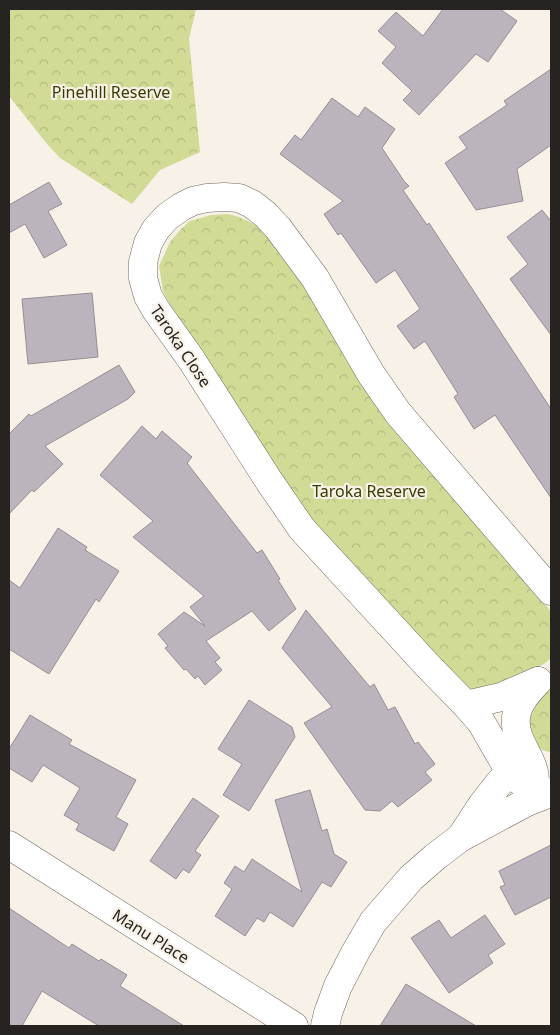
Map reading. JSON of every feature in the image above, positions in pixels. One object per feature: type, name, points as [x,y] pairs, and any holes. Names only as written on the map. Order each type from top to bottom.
[{"type":"street","name":"Taroka Close","points":[[537,782],[302,529],[268,481],[191,359],[156,310],[148,296],[143,278],[143,262],[148,243],[156,229],[167,217],[193,201],[224,197],[239,198],[252,204],[266,215],[315,278],[371,374],[398,413],[551,591]]},
{"type":"street","points":[[466,705],[501,697],[545,677]]},
{"type":"street","points":[[325,1026],[338,986],[373,922],[411,878],[435,856],[537,782],[516,726],[516,716],[526,694],[545,677]]},
{"type":"street","name":"Manu Place","points":[[9,845],[294,1026]]},
{"type":"green space","name":"Pinehill Reserve","points":[[9,9],[196,9],[189,39],[200,152],[160,170],[132,204],[60,158],[9,96]]},
{"type":"green space","name":"Taroka Reserve","points":[[228,214],[243,219],[266,232],[551,612],[551,658],[544,664],[491,690],[477,691],[468,689],[322,535],[285,489],[210,363],[170,305],[163,291],[159,266],[170,242],[190,221],[211,215]]},
{"type":"green space","points":[[551,687],[551,752],[538,747],[525,730],[538,695]]},
{"type":"building","points":[[443,9],[500,9],[517,21],[488,62],[476,54],[419,115],[403,100],[412,91],[382,63],[396,47],[378,31],[396,12],[423,36]]},
{"type":"building","points":[[551,69],[551,145],[517,169],[523,201],[476,210],[445,163],[467,148],[459,137],[507,105],[504,101]]},
{"type":"building","points":[[332,98],[358,117],[365,107],[395,129],[382,148],[409,186],[403,190],[427,225],[429,223],[551,409],[551,498],[495,415],[474,429],[454,397],[458,394],[425,341],[414,349],[397,326],[420,309],[395,270],[376,283],[341,233],[338,235],[324,214],[343,201],[280,154],[295,135],[301,140]]},
{"type":"building","points":[[49,182],[62,204],[48,211],[67,245],[44,258],[25,224],[9,233],[9,205]]},
{"type":"building","points":[[542,210],[551,221],[551,335],[510,279],[528,264],[507,237]]},
{"type":"building","points":[[92,293],[98,357],[28,364],[22,299]]},
{"type":"building","points":[[119,365],[135,392],[128,399],[45,446],[63,464],[34,492],[32,490],[9,514],[9,434],[29,414],[31,416]]},
{"type":"building","points":[[142,426],[156,439],[162,431],[192,457],[187,463],[257,553],[262,550],[296,609],[269,631],[252,611],[206,641],[220,658],[215,662],[222,670],[205,685],[198,676],[195,679],[186,669],[184,670],[165,648],[168,646],[158,634],[184,612],[205,626],[190,607],[204,596],[133,537],[153,521],[100,475]]},
{"type":"building","points":[[58,528],[87,547],[85,550],[119,571],[99,602],[96,599],[49,674],[9,649],[9,580],[20,588]]},
{"type":"building","points":[[306,610],[370,687],[374,684],[388,710],[395,707],[415,744],[418,742],[435,764],[425,772],[432,780],[398,807],[392,801],[380,811],[365,810],[304,723],[332,707],[282,648]]},
{"type":"building","points":[[249,700],[292,727],[295,737],[249,811],[223,795],[242,764],[218,749]]},
{"type":"building","points":[[30,715],[72,740],[69,744],[136,780],[116,817],[128,824],[114,851],[76,830],[79,824],[64,815],[80,788],[43,765],[32,782],[9,768],[9,749]]},
{"type":"building","points":[[310,790],[322,831],[327,829],[334,854],[347,862],[331,887],[322,882],[293,927],[270,912],[264,922],[257,918],[245,936],[215,916],[232,889],[224,883],[235,866],[244,872],[252,859],[302,892],[275,800]]},
{"type":"building","points":[[193,798],[219,816],[195,851],[201,855],[189,873],[183,869],[176,879],[150,861]]},
{"type":"building","points":[[551,845],[551,897],[515,915],[500,887],[505,885],[499,871]]},
{"type":"building","points":[[9,908],[69,948],[72,944],[99,961],[101,959],[127,975],[120,986],[184,1026],[99,1026],[42,991],[22,1026],[9,1026]]},
{"type":"building","points":[[485,915],[505,944],[488,955],[493,963],[449,993],[411,938],[439,920],[451,938]]},
{"type":"building","points":[[406,984],[476,1026],[380,1026]]}]
